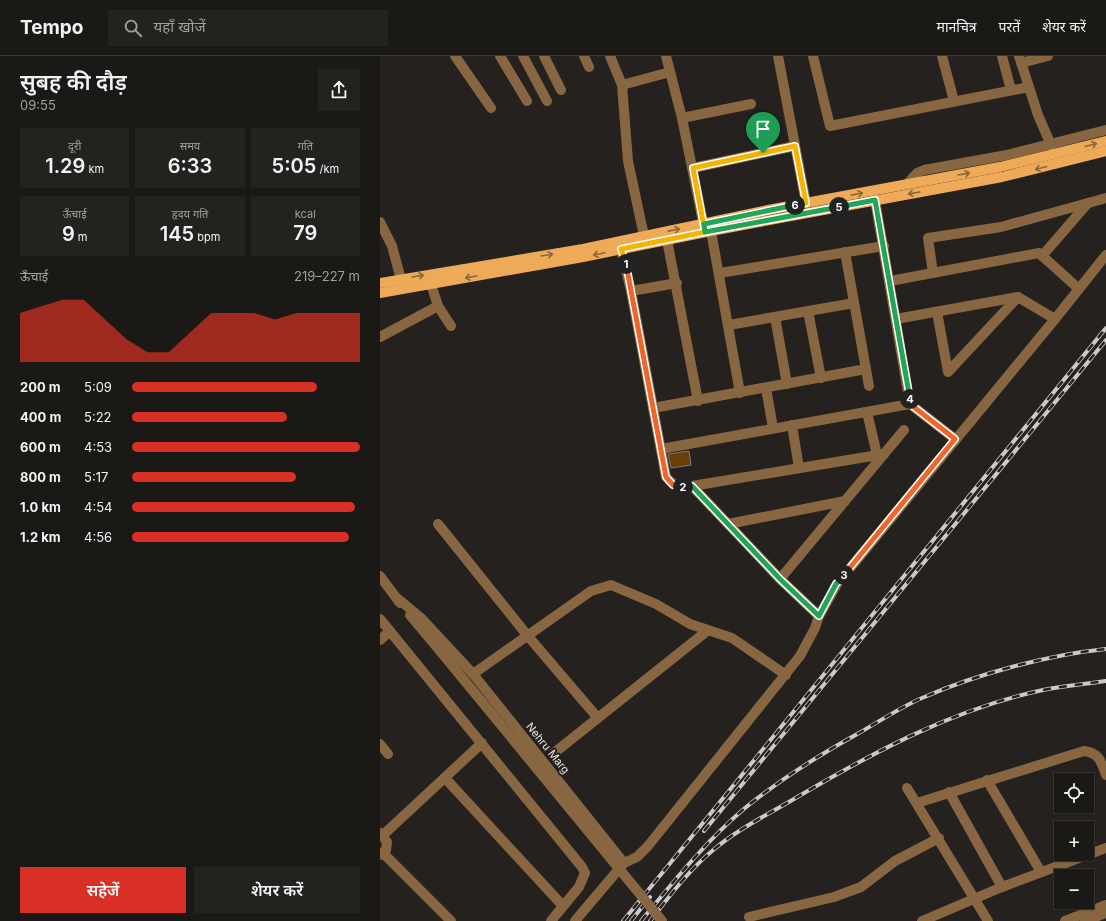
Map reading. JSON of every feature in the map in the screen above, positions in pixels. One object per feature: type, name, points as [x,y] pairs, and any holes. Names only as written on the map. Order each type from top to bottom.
[{"type":"main road","points":[[380,283],[431,284],[644,236],[707,229],[875,200],[1106,140]]},
{"type":"main road","points":[[380,293],[402,284],[621,249],[668,240],[806,203],[907,184],[928,185],[1033,170],[1106,151]]},
{"type":"street","points":[[455,56],[491,108]]},
{"type":"street","points":[[500,56],[527,101]]},
{"type":"street","points":[[523,56],[547,101]]},
{"type":"street","points":[[544,56],[561,90]]},
{"type":"street","points":[[584,56],[589,67]]},
{"type":"street","points":[[610,56],[622,85],[628,161],[644,236]]},
{"type":"street","points":[[778,56],[806,203]]},
{"type":"street","points":[[813,56],[830,126],[1029,86]]},
{"type":"street","points":[[942,56],[954,101]]},
{"type":"street","points":[[1002,56],[1010,90]]},
{"type":"street","points":[[1048,56],[1020,59],[1038,115],[1051,145]]},
{"type":"street","points":[[670,57],[670,72],[707,229],[720,272],[740,393]]},
{"type":"street","points":[[622,85],[670,72]]},
{"type":"street","points":[[682,118],[750,104]]},
{"type":"street","points":[[907,184],[917,172],[924,170],[988,159],[1051,145],[1106,130]]},
{"type":"street","points":[[693,168],[795,146]]},
{"type":"street","points":[[933,273],[928,238],[1001,226],[1106,198]]},
{"type":"street","points":[[875,200],[910,404],[955,439]]},
{"type":"street","points":[[1042,256],[1089,203]]},
{"type":"street","points":[[380,222],[389,238],[402,284]]},
{"type":"street","points":[[668,240],[698,400]]},
{"type":"street","points":[[720,272],[884,246]]},
{"type":"street","points":[[621,249],[631,291],[666,477],[673,485],[680,488],[880,455]]},
{"type":"street","points":[[845,252],[869,386]]},
{"type":"street","points":[[890,281],[1039,253],[1079,288]]},
{"type":"street","points":[[575,921],[624,863],[637,857],[648,846],[786,675],[806,646],[819,616],[836,584],[1055,320],[1106,255]]},
{"type":"street","points":[[631,291],[677,283]]},
{"type":"street","points":[[431,284],[438,306],[451,326]]},
{"type":"street","points":[[896,319],[1018,297],[1055,320]]},
{"type":"street","points":[[937,312],[948,372],[1018,297]]},
{"type":"street","points":[[729,325],[854,303]]},
{"type":"street","points":[[380,336],[438,306]]},
{"type":"street","points":[[808,311],[821,378]]},
{"type":"street","points":[[775,317],[787,384]]},
{"type":"street","points":[[653,408],[866,369]]},
{"type":"street","points":[[766,388],[773,428]]},
{"type":"street","points":[[661,449],[910,404]]},
{"type":"street","points":[[867,412],[880,455]]},
{"type":"street","points":[[792,425],[799,468]]},
{"type":"street","points":[[780,579],[845,501],[880,455],[904,430]]},
{"type":"street","points":[[692,486],[780,579],[819,616]]},
{"type":"street","points":[[728,524],[845,501]]},
{"type":"street","points":[[438,524],[527,635],[597,717]]},
{"type":"street","points":[[380,576],[662,921]]},
{"type":"street","points":[[473,674],[592,591],[611,585],[656,604],[690,624],[732,638],[786,675]]},
{"type":"street","name":"Nehru Marg","points":[[397,598],[422,618],[473,674],[624,863]]},
{"type":"street","points":[[380,619],[482,743],[585,873],[583,880],[551,921]]},
{"type":"street","points":[[554,753],[707,630]]},
{"type":"street","points":[[380,640],[390,631]]},
{"type":"street","points":[[451,921],[382,854],[387,846],[382,834],[482,743]]},
{"type":"street","points":[[380,744],[388,754]]},
{"type":"street","points":[[917,803],[1084,751],[1094,752],[1099,758],[1106,776]]},
{"type":"street","points":[[445,778],[563,906]]},
{"type":"street","points":[[987,780],[1041,872]]},
{"type":"street","points":[[907,788],[939,838],[988,921]]},
{"type":"street","points":[[949,792],[1002,887]]},
{"type":"street","points":[[749,917],[834,897],[861,887],[895,861],[939,838]]},
{"type":"street","points":[[922,921],[974,898],[1106,848]]},
{"type":"street","points":[[1065,921],[1106,905]]},
{"type":"street","points":[[1086,921],[1106,913]]},
{"type":"building","points":[[689,451],[691,465],[671,468],[668,454]]},
{"type":"railway","points":[[623,921],[1106,328]]},
{"type":"railway","points":[[704,831],[1106,340]]},
{"type":"railway","points":[[641,921],[691,862],[717,834],[745,808],[772,787],[829,750],[898,710],[943,689],[1036,661],[1106,649]]},
{"type":"railway","points":[[650,921],[687,876],[721,843],[752,823],[883,749],[945,721],[1010,698],[1043,690],[1106,681]]},
{"type":"railway","points":[[631,921],[650,897]]},
{"type":"route","points":[[763,153],[693,168],[705,232],[621,249],[631,291],[666,477],[673,485],[680,488],[692,486],[780,579],[819,616],[836,584],[955,439],[910,404],[875,200],[809,214],[705,232],[704,224],[806,203],[795,146],[763,153]]}]
